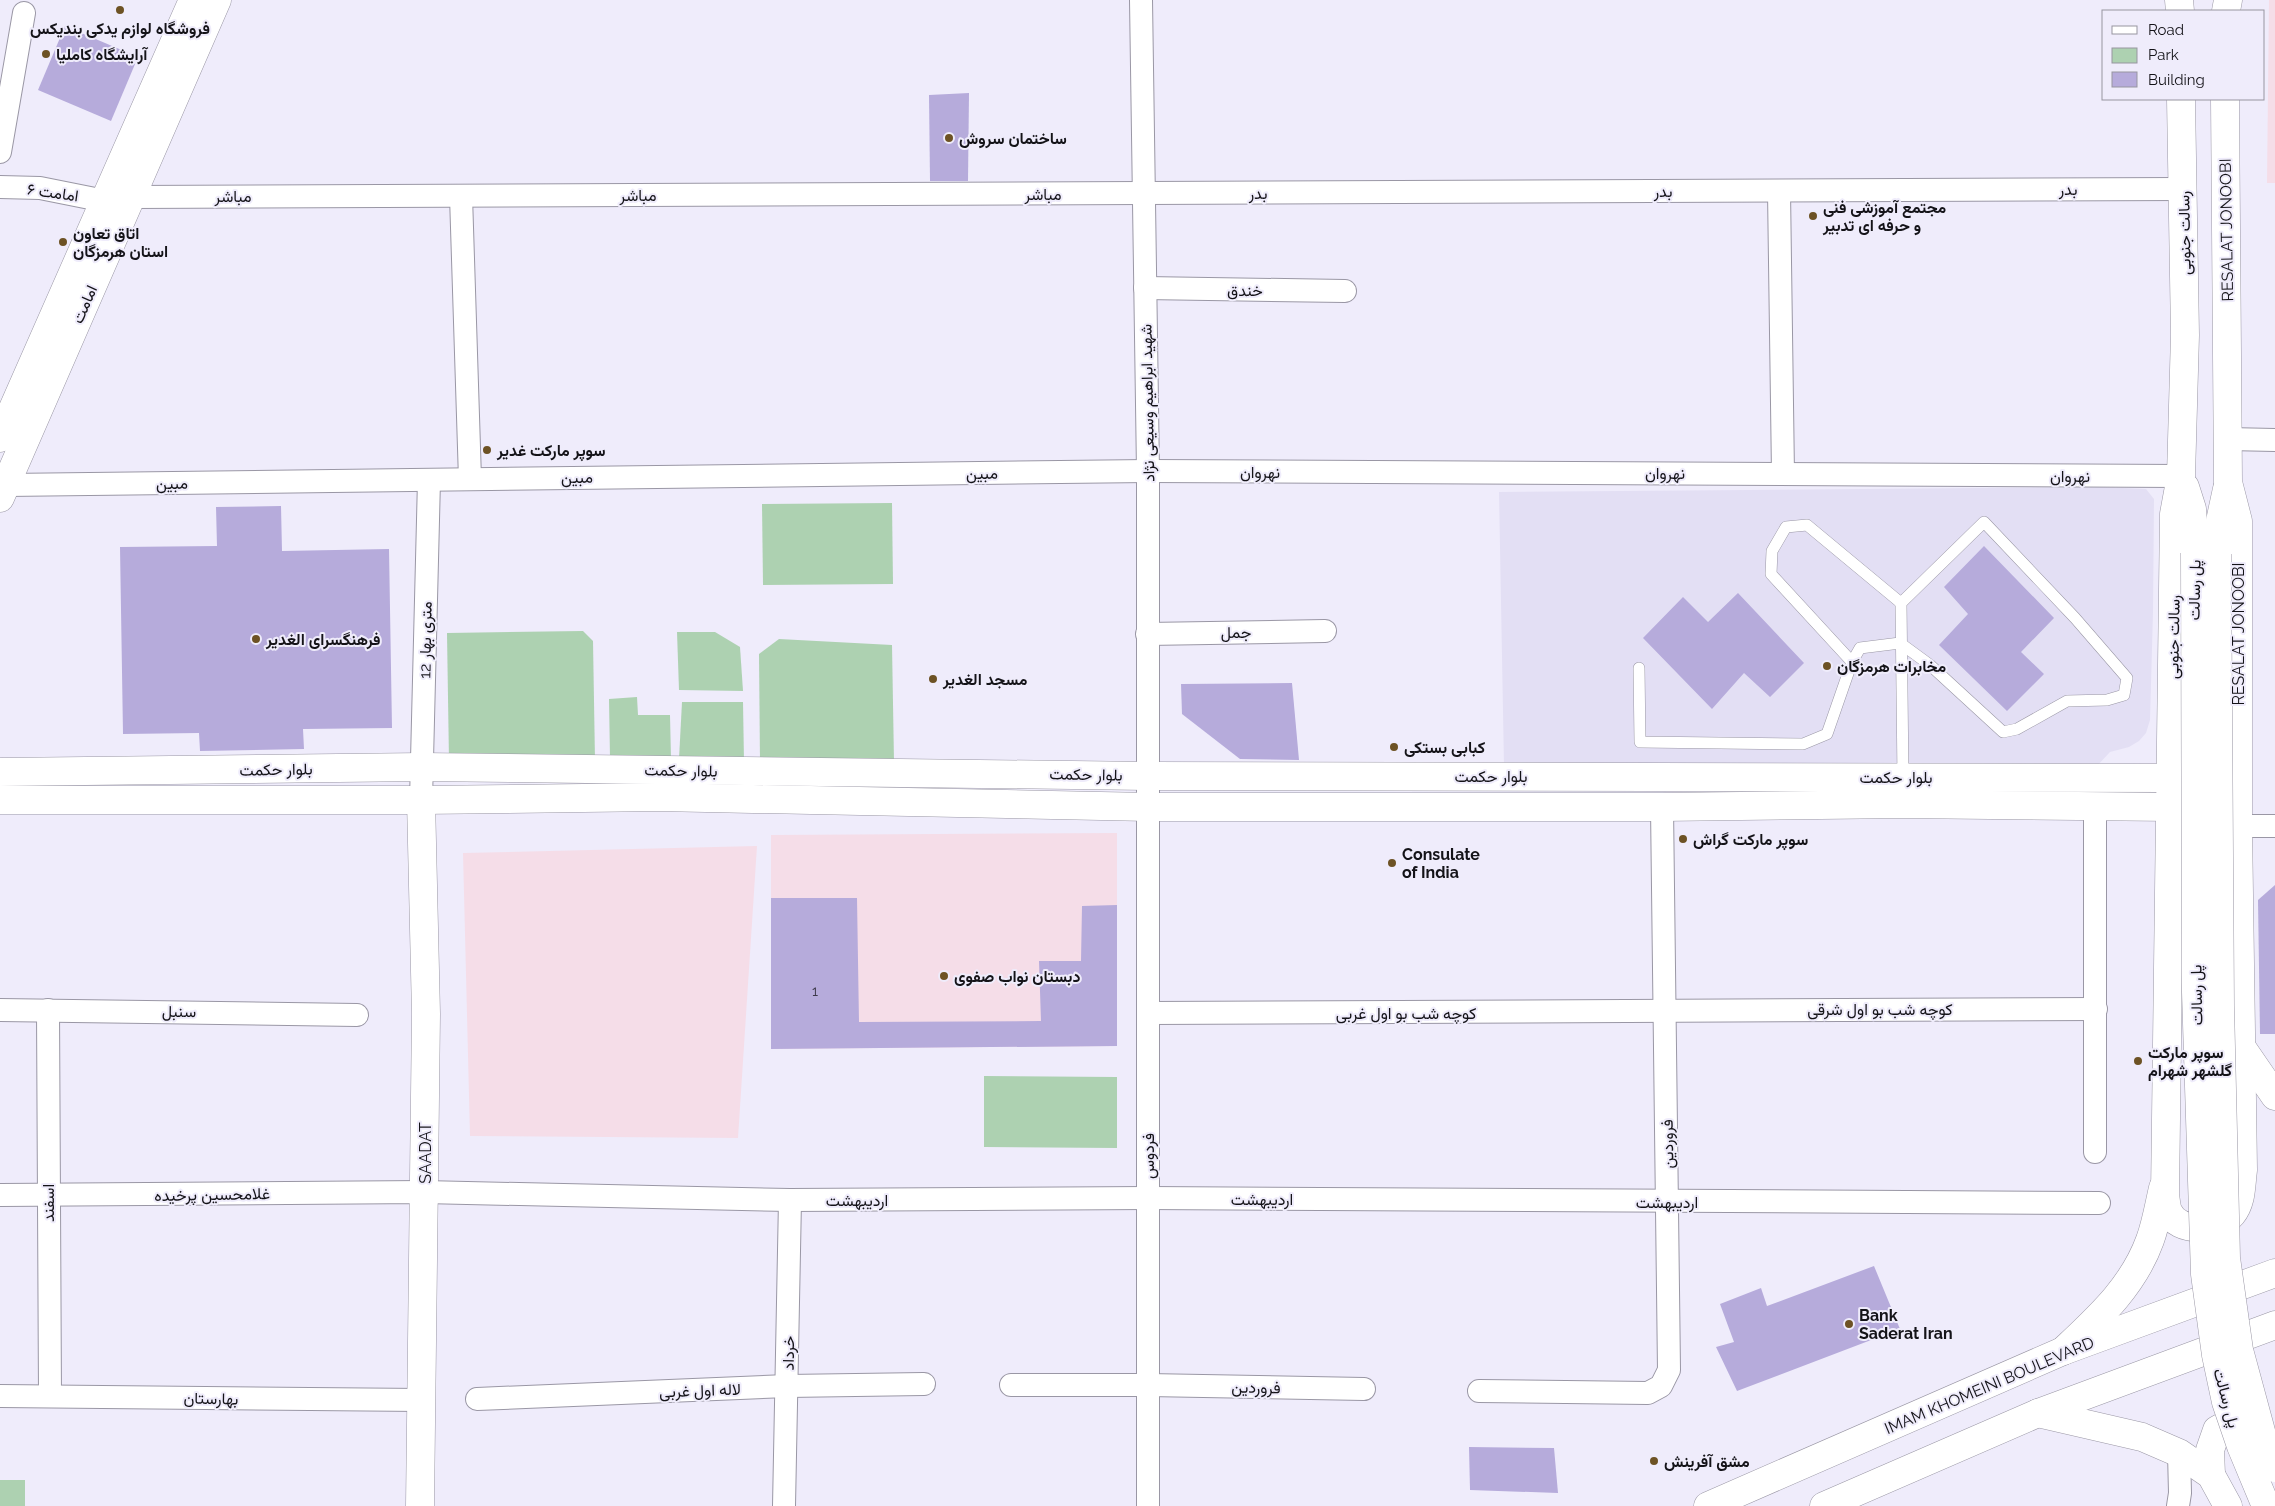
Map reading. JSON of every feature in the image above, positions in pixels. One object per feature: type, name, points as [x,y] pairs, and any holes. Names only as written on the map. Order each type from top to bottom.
[{"type":"main road","name":"امامت","points":[[3,491],[118,199],[193,0]]},
{"type":"main road","name":"امامت","points":[[0,438],[217,0]]},
{"type":"main road","name":"رسالت جنوبی","points":[[2165,1176],[2174,514],[2181,476],[2185,335],[2181,100]]},
{"type":"main road","name":"RESALAT JONOOBI","points":[[2165,1176],[2165,1195],[2168,1211],[2174,1218],[2188,1226],[2205,1228],[2223,1223],[2233,1214],[2239,1202],[2243,1170],[2238,826],[2238,521],[2228,482],[2225,100]]},
{"type":"main road","name":"پل رسالت","points":[[2181,476],[2206,554],[2220,966],[2226,1258],[2239,1350],[2262,1434],[2275,1468]]},
{"type":"main road","name":"پل رسالت","points":[[2228,482],[2219,526],[2206,554],[2193,701],[2196,992],[2205,1274],[2216,1355],[2226,1402],[2241,1446],[2266,1506]]},
{"type":"main road","name":"بلوار حکمت","points":[[0,772],[422,767],[1148,776],[1903,790],[2095,806],[2171,807]]},
{"type":"main road","name":"بلوار حکمت","points":[[8,800],[421,800],[659,797],[1149,807],[1662,807],[1903,790],[2171,778]]},
{"type":"main road","name":"SAADAT","points":[[420,1506],[426,1014],[421,800]]},
{"type":"main road","points":[[2242,1047],[2253,1068],[2275,1096]]},
{"type":"main road","points":[[2063,1352],[2100,1317],[2125,1288],[2140,1264],[2151,1238],[2165,1176]]},
{"type":"main road","name":"IMAM KHOMEINI BOULEVARD","points":[[1708,1506],[2063,1352],[2275,1274]]},
{"type":"main road","points":[[1824,1506],[2038,1413],[2275,1324]]},
{"type":"main road","points":[[2038,1413],[2142,1438],[2179,1453],[2211,1475]]},
{"type":"main road","points":[[2228,1506],[2211,1475],[2210,1450],[2214,1435],[2225,1425],[2235,1420],[2261,1420],[2270,1426],[2275,1433]]},
{"type":"street","name":"شهید ابراهیم وسیعی نژاد","points":[[1140,0],[1148,471],[1149,807]]},
{"type":"street","points":[[0,152],[24,14]]},
{"type":"street","name":"امامت ۶","points":[[0,186],[40,188],[118,199]]},
{"type":"street","name":"بدر","points":[[1144,194],[2183,189]]},
{"type":"street","points":[[1778,190],[1783,474]]},
{"type":"street","name":"مباشر","points":[[118,199],[1144,194]]},
{"type":"street","points":[[461,196],[470,479]]},
{"type":"street","name":"خندق","points":[[1145,288],[1345,291]]},
{"type":"street","points":[[2228,439],[2275,440]]},
{"type":"street","name":"نهروان","points":[[1148,471],[2181,476]]},
{"type":"street","name":"مبین","points":[[3,491],[470,479],[1148,471]]},
{"type":"street","name":"12 متری بهار","points":[[421,800],[429,480]]},
{"type":"street","name":"جمل","points":[[1147,634],[1325,631]]},
{"type":"street","points":[[2095,806],[2095,1152]]},
{"type":"street","name":"فردوس","points":[[1148,1506],[1149,807]]},
{"type":"street","name":"فروردین","points":[[1479,1391],[1648,1393],[1661,1386],[1669,1370],[1668,1202],[1663,1009],[1662,807]]},
{"type":"street","points":[[2238,826],[2275,826]]},
{"type":"street","name":"کوچه شب بو اول شرقی","points":[[1663,1009],[2096,1009]]},
{"type":"street","name":"کوچه شب بو اول غربی","points":[[1149,1013],[1417,1014],[1663,1009]]},
{"type":"street","name":"سنبل","points":[[0,1010],[357,1015]]},
{"type":"street","name":"اسفند","points":[[48,1010],[47,1195],[50,1396]]},
{"type":"street","name":"غلامحسین پرخیده","points":[[0,1195],[424,1192]]},
{"type":"street","name":"اردیبهشت","points":[[424,1192],[790,1200],[1148,1198],[2099,1203]]},
{"type":"street","name":"خرداد","points":[[784,1506],[790,1200]]},
{"type":"street","name":"لاله اول غربی","points":[[478,1399],[787,1386],[924,1384]]},
{"type":"street","points":[[1011,1386],[1148,1384]]},
{"type":"street","name":"فروردین","points":[[1148,1384],[1364,1389]]},
{"type":"street","name":"بهارستان","points":[[0,1396],[422,1400]]},
{"type":"street","points":[[2178,1506],[2180,1493],[2179,1453]]},
{"type":"lane","points":[[1639,668],[1640,742],[1803,744],[1827,734],[1852,662],[1860,648],[1900,642],[1930,665],[2003,732],[2017,729],[2067,701],[2107,700],[2124,695],[2127,678],[2075,618],[1984,522],[1901,603],[1900,642],[1903,790]]},
{"type":"lane","points":[[1852,662],[1771,574],[1772,551],[1786,528],[1807,525],[1901,603]]},
{"type":"shaded area","points":[[2269,0],[2275,0],[2275,183],[2267,183]]},
{"type":"shaded area","name":"مخابرات هرمزگان","points":[[2101,487],[2146,489],[2154,499],[2153,612],[2150,720],[2146,733],[2139,741],[2129,747],[2110,752],[2097,766],[1504,766],[1499,492]]},
{"type":"shaded area","name":"دبستان نواب صفوی","points":[[1117,833],[1117,1046],[771,1049],[771,835]]},
{"type":"shaded area","points":[[757,846],[738,1138],[470,1136],[463,853]]},
{"type":"green space","points":[[892,503],[893,584],[763,585],[762,504]]},
{"type":"green space","points":[[583,631],[593,641],[595,761],[449,762],[447,633]]},
{"type":"green space","points":[[677,632],[715,632],[740,647],[743,691],[679,690]]},
{"type":"green space","points":[[779,639],[892,645],[894,762],[760,763],[759,654]]},
{"type":"green space","points":[[637,697],[638,715],[670,715],[671,759],[610,758],[609,699]]},
{"type":"green space","points":[[682,702],[743,702],[744,762],[679,759]]},
{"type":"green space","points":[[984,1076],[1117,1077],[1117,1148],[984,1147]]},
{"type":"green space","points":[[0,1480],[25,1480],[25,1506],[0,1506]]},
{"type":"building","points":[[65,26],[138,57],[111,121],[38,90]]},
{"type":"building","name":"ساختمان سروش","points":[[969,93],[968,181],[930,181],[929,95]]},
{"type":"building","name":"فرهنگسرای الغدیر","points":[[281,506],[282,551],[389,549],[392,728],[303,729],[304,749],[200,751],[199,733],[123,734],[120,547],[217,546],[216,507]]},
{"type":"building","points":[[1984,546],[2054,618],[2021,652],[2044,674],[2007,711],[1939,645],[1968,614],[1944,587]]},
{"type":"building","points":[[1738,593],[1804,663],[1770,697],[1744,673],[1712,709],[1643,638],[1683,597],[1708,622]]},
{"type":"building","points":[[1292,683],[1299,760],[1240,759],[1182,714],[1181,684]]},
{"type":"building","points":[[2275,885],[2275,1034],[2260,1034],[2258,900]]},
{"type":"building","name":"دبستان نواب صفوی","points":[[771,898],[857,898],[859,1022],[1041,1021],[1039,961],[1081,961],[1082,906],[1117,905],[1117,1046],[771,1049]]},
{"type":"building","name":"Bank Saderat Iran","points":[[1874,1266],[1900,1329],[1737,1391],[1716,1347],[1734,1342],[1720,1304],[1761,1288],[1767,1306]]},
{"type":"building","points":[[1469,1447],[1554,1448],[1558,1493],[1470,1490]]},
{"type":"place","name":"فروشگاه لوازم یدکی بندیکس","points":[[120,10]]},
{"type":"place","name":"آرایشگاه کاملیا","points":[[46,54]]},
{"type":"place","name":"ساختمان سروش","points":[[949,138]]},
{"type":"place","name":"مجتمع آموزشی فنی و حرفه ای تدبیر","points":[[1813,216]]},
{"type":"place","name":"اتاق تعاون استان هرمزگان","points":[[63,242]]},
{"type":"place","name":"سوپر مارکت غدیر","points":[[487,450]]},
{"type":"place","name":"فرهنگسرای الغدیر","points":[[256,639]]},
{"type":"place","name":"مخابرات هرمزگان","points":[[1827,666]]},
{"type":"place","name":"مسجد الغدیر","points":[[933,679]]},
{"type":"place","name":"کبابی بستکی","points":[[1394,747]]},
{"type":"place","name":"سوپر مارکت گراش","points":[[1683,839]]},
{"type":"place","name":"Consulate of India","points":[[1392,863]]},
{"type":"place","name":"دبستان نواب صفوی","points":[[944,976]]},
{"type":"place","name":"سوپر مارکت گلشهر شهرام","points":[[2138,1061]]},
{"type":"place","name":"Bank Saderat Iran","points":[[1849,1324]]},
{"type":"place","name":"مشق آفرینش","points":[[1654,1461]]}]
